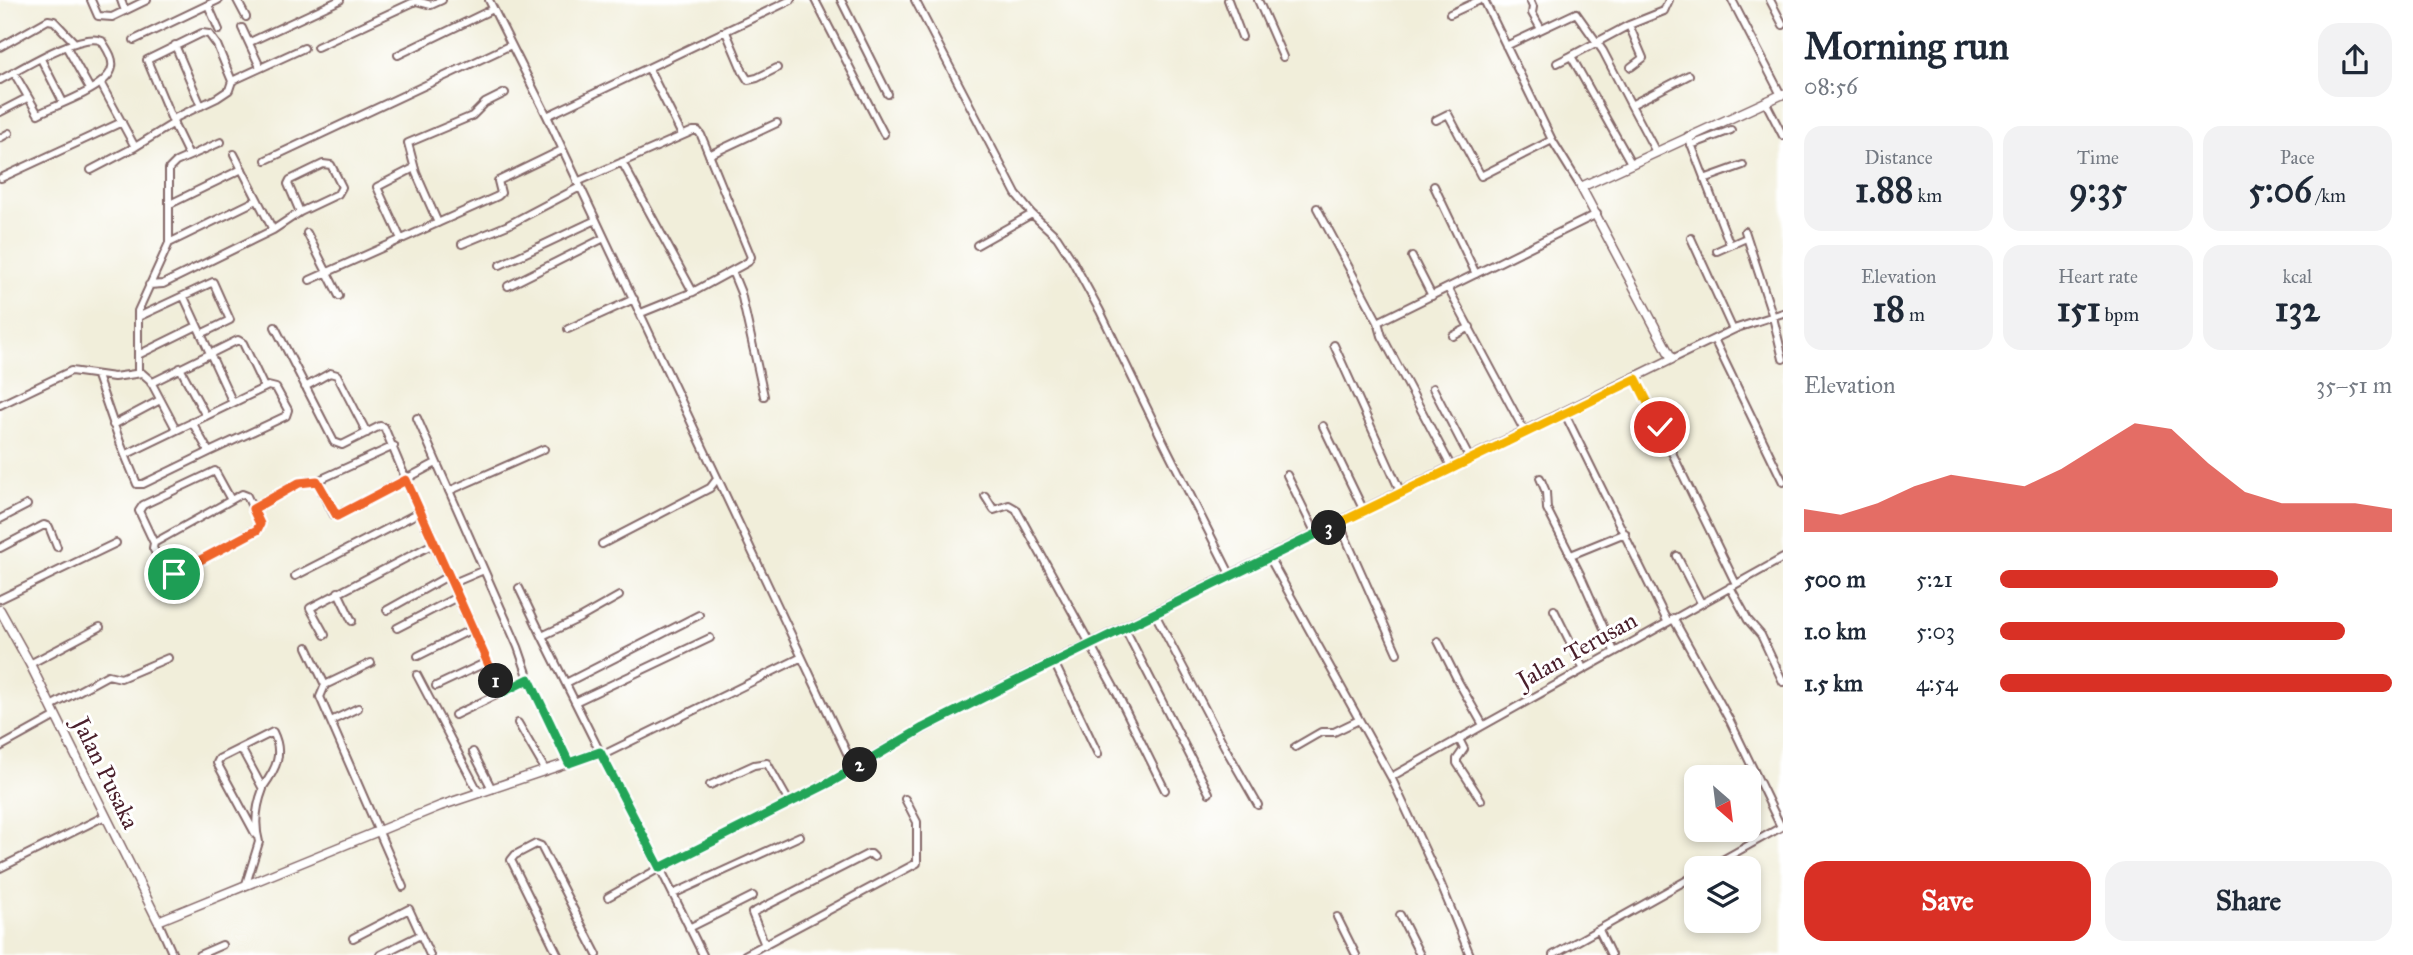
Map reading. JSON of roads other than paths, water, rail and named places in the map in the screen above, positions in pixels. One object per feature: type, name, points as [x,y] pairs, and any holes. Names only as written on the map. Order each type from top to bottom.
[{"type":"street","points":[[91,0],[99,16],[107,18],[147,0]]},
{"type":"street","points":[[121,0],[125,11]]},
{"type":"street","points":[[134,40],[218,0]]},
{"type":"street","points":[[237,0],[246,17]]},
{"type":"street","points":[[250,42],[340,0]]},
{"type":"street","points":[[317,47],[413,2],[431,5],[442,0]]},
{"type":"street","points":[[489,0],[634,299],[800,658],[854,768]]},
{"type":"street","points":[[547,116],[791,0]]},
{"type":"street","points":[[814,0],[884,134]]},
{"type":"street","points":[[841,0],[888,94]]},
{"type":"street","points":[[915,0],[1016,194],[1060,241],[1102,314],[1230,574]]},
{"type":"street","points":[[1228,0],[1242,37]]},
{"type":"street","points":[[1258,0],[1283,57]]},
{"type":"street","points":[[1450,13],[1482,0],[1552,140],[1597,215],[1672,359]]},
{"type":"street","points":[[1530,0],[1532,13],[1541,29]]},
{"type":"street","points":[[1557,62],[1629,25],[1664,11],[1669,0]]},
{"type":"street","points":[[1581,187],[1656,152],[1729,125],[1735,117],[1782,95],[1732,0]]},
{"type":"street","points":[[1770,0],[1783,25]]},
{"type":"street","points":[[208,5],[219,30]]},
{"type":"street","points":[[398,55],[493,9]]},
{"type":"street","points":[[1506,46],[1576,13],[1597,42],[1656,152]]},
{"type":"street","points":[[0,47],[48,20],[54,21],[74,42]]},
{"type":"street","points":[[1629,25],[1643,58],[1631,67]]},
{"type":"street","points":[[242,28],[260,67]]},
{"type":"street","points":[[726,32],[748,80],[777,68]]},
{"type":"street","points":[[90,170],[135,147],[173,121],[229,90],[232,81],[217,45],[209,34],[202,33],[147,60],[173,121],[189,156]]},
{"type":"street","points":[[0,80],[13,73],[74,42],[89,38],[102,41],[113,67],[102,84],[38,114],[13,73]]},
{"type":"street","points":[[175,45],[201,106]]},
{"type":"street","points":[[267,160],[511,45]]},
{"type":"street","points":[[66,46],[90,89]]},
{"type":"street","points":[[232,81],[304,48]]},
{"type":"street","points":[[1570,56],[1631,163]]},
{"type":"street","points":[[41,59],[63,102]]},
{"type":"street","points":[[649,69],[682,135]]},
{"type":"street","points":[[1631,104],[1689,75]]},
{"type":"street","points":[[102,84],[135,147]]},
{"type":"street","points":[[438,223],[407,146],[410,141],[472,116],[487,101],[505,93]]},
{"type":"street","points":[[0,112],[27,98]]},
{"type":"street","points":[[1766,103],[1783,136]]},
{"type":"street","points":[[1436,120],[1448,114],[1481,176],[1552,140]]},
{"type":"street","points":[[1,178],[122,122]]},
{"type":"street","points":[[709,155],[777,124]]},
{"type":"street","points":[[462,244],[508,225],[622,162],[682,135],[698,131],[751,255],[748,262],[693,292],[640,313]]},
{"type":"street","points":[[0,138],[9,133]]},
{"type":"street","points":[[1689,141],[1730,245]]},
{"type":"street","points":[[138,373],[138,317],[141,301],[169,243],[169,169],[189,156],[221,142]]},
{"type":"street","points":[[310,280],[498,196],[501,192],[498,181],[562,150]]},
{"type":"street","points":[[234,154],[273,230]]},
{"type":"street","points":[[622,162],[693,292]]},
{"type":"street","points":[[149,285],[163,284],[273,230],[300,212],[341,191],[342,187],[331,165],[323,164],[290,180],[289,191],[300,212]]},
{"type":"street","points":[[1704,179],[1743,165]]},
{"type":"street","points":[[401,239],[377,187],[414,168]]},
{"type":"street","points":[[170,204],[242,169]]},
{"type":"street","points":[[1434,186],[1476,274]]},
{"type":"street","points":[[169,243],[257,200]]},
{"type":"street","points":[[1317,208],[1452,468]]},
{"type":"street","points":[[977,245],[1032,214]]},
{"type":"street","points":[[1378,322],[1597,215]]},
{"type":"street","points":[[500,265],[596,220]]},
{"type":"street","points":[[1745,230],[1773,317],[1783,359]]},
{"type":"street","points":[[307,233],[339,296]]},
{"type":"street","points":[[508,286],[604,238]]},
{"type":"street","points":[[1691,238],[1733,330]]},
{"type":"street","points":[[1717,251],[1744,239]]},
{"type":"street","points":[[1412,257],[1432,296]]},
{"type":"street","points":[[732,271],[741,293],[764,396]]},
{"type":"street","points":[[138,317],[212,282],[230,318],[229,321],[201,334]]},
{"type":"street","points":[[1448,288],[1525,432]]},
{"type":"street","points":[[184,297],[233,403]]},
{"type":"street","points":[[568,329],[634,299]]},
{"type":"street","points":[[608,897],[831,782],[948,715],[1230,574],[1733,330],[1783,313]]},
{"type":"street","points":[[138,355],[197,326]]},
{"type":"street","points":[[275,327],[336,444],[342,445],[383,426],[501,693]]},
{"type":"street","points":[[1453,336],[1470,327]]},
{"type":"street","points":[[1714,339],[1783,482]]},
{"type":"street","points":[[151,383],[239,340],[264,387]]},
{"type":"street","points":[[1334,345],[1401,493]]},
{"type":"street","points":[[180,368],[206,416]]},
{"type":"street","points":[[0,405],[71,371],[114,377],[138,373],[146,376],[151,383],[176,429]]},
{"type":"street","points":[[305,387],[330,373],[337,375],[367,433]]},
{"type":"street","points":[[97,376],[125,455],[137,484],[141,485],[287,415],[288,410],[277,389],[273,386],[264,387],[125,455]]},
{"type":"street","points":[[1636,379],[1748,621],[1761,635],[1783,682]]},
{"type":"street","points":[[1433,388],[1470,459]]},
{"type":"street","points":[[113,425],[160,400]]},
{"type":"street","points":[[1564,412],[1670,620],[1730,721],[1782,827],[1730,856]]},
{"type":"street","points":[[417,418],[518,647],[529,679],[569,763]]},
{"type":"street","points":[[192,422],[209,452]]},
{"type":"street","points":[[1323,426],[1364,511]]},
{"type":"street","points":[[253,509],[299,483],[317,481],[394,446]]},
{"type":"street","points":[[449,491],[544,449]]},
{"type":"street","points":[[317,481],[337,516],[436,463]]},
{"type":"street","points":[[154,543],[244,495],[260,524],[257,530],[174,574],[167,573],[153,548],[154,543],[139,511],[143,505],[215,471],[232,500]]},
{"type":"street","points":[[1287,475],[1316,534]]},
{"type":"street","points":[[1540,478],[1546,492],[1547,509],[1614,651]]},
{"type":"street","points":[[602,544],[708,490],[717,479]]},
{"type":"street","points":[[985,496],[994,510],[1009,505],[1016,509],[1117,693],[1165,790]]},
{"type":"street","points":[[0,519],[27,505]]},
{"type":"street","points":[[295,576],[420,512]]},
{"type":"street","points":[[1339,523],[1397,653]]},
{"type":"street","points":[[0,548],[44,526],[49,527],[57,547]]},
{"type":"street","points":[[1571,555],[1625,533]]},
{"type":"street","points":[[0,600],[116,542]]},
{"type":"street","points":[[325,635],[310,608],[433,544]]},
{"type":"street","points":[[1677,556],[1701,603]]},
{"type":"street","points":[[1269,557],[1391,777],[1470,955]]},
{"type":"street","name":"Jalan Terusan","points":[[1391,777],[1783,558]]},
{"type":"street","points":[[451,584],[484,570]]},
{"type":"street","points":[[387,610],[448,576]]},
{"type":"street","points":[[519,588],[703,955]]},
{"type":"street","points":[[338,592],[352,621]]},
{"type":"street","points":[[542,636],[619,596]]},
{"type":"street","points":[[397,628],[457,597]]},
{"type":"street","points":[[1553,610],[1583,668]]},
{"type":"street","points":[[1154,612],[1258,805]]},
{"type":"street","name":"Jalan Pusaka","points":[[1,614],[30,664],[173,955]]},
{"type":"street","points":[[566,683],[699,615]]},
{"type":"street","points":[[30,664],[100,627]]},
{"type":"street","points":[[1124,627],[1209,793]]},
{"type":"street","points":[[418,656],[472,628]]},
{"type":"street","points":[[575,702],[710,638]]},
{"type":"street","points":[[1438,641],[1458,683],[1483,725]]},
{"type":"street","points":[[307,647],[325,685]]},
{"type":"street","points":[[51,706],[107,675],[121,678],[168,658]]},
{"type":"street","points":[[158,921],[478,793],[600,754],[800,658]]},
{"type":"street","points":[[436,685],[487,662]]},
{"type":"street","points":[[1054,662],[1098,754]]},
{"type":"street","points":[[371,663],[325,685],[320,698],[403,887]]},
{"type":"street","points":[[416,675],[478,793]]},
{"type":"street","points":[[455,716],[529,679]]},
{"type":"street","points":[[331,721],[358,708]]},
{"type":"street","points":[[0,747],[56,716]]},
{"type":"street","points":[[1295,747],[1321,732],[1334,732],[1359,720]]},
{"type":"street","points":[[518,723],[545,771]]},
{"type":"street","points":[[250,883],[247,875],[259,842],[217,763],[219,759],[273,732],[279,751],[276,770],[262,787],[256,808],[256,835]]},
{"type":"street","points":[[1459,739],[1464,750],[1457,763],[1481,800]]},
{"type":"street","points":[[242,748],[262,787]]},
{"type":"street","points":[[473,752],[492,789]]},
{"type":"street","points":[[710,785],[754,765],[767,763],[789,802]]},
{"type":"street","points":[[745,955],[917,863],[917,822],[905,799]]},
{"type":"street","points":[[0,868],[105,816]]},
{"type":"street","points":[[673,894],[800,836]]},
{"type":"street","points":[[558,955],[511,860],[536,844],[541,846],[597,955]]},
{"type":"street","points":[[765,945],[752,913],[868,854],[871,853],[874,857]]},
{"type":"street","points":[[1553,955],[1684,882]]},
{"type":"street","points":[[689,928],[753,896]]},
{"type":"street","points":[[353,938],[409,909],[430,955]]},
{"type":"street","points":[[1400,915],[1420,955]]},
{"type":"street","points":[[1337,918],[1356,955]]},
{"type":"street","points":[[1599,930],[1611,955]]},
{"type":"street","points":[[380,955],[420,935]]},
{"type":"street","points":[[199,955],[222,945]]}]
